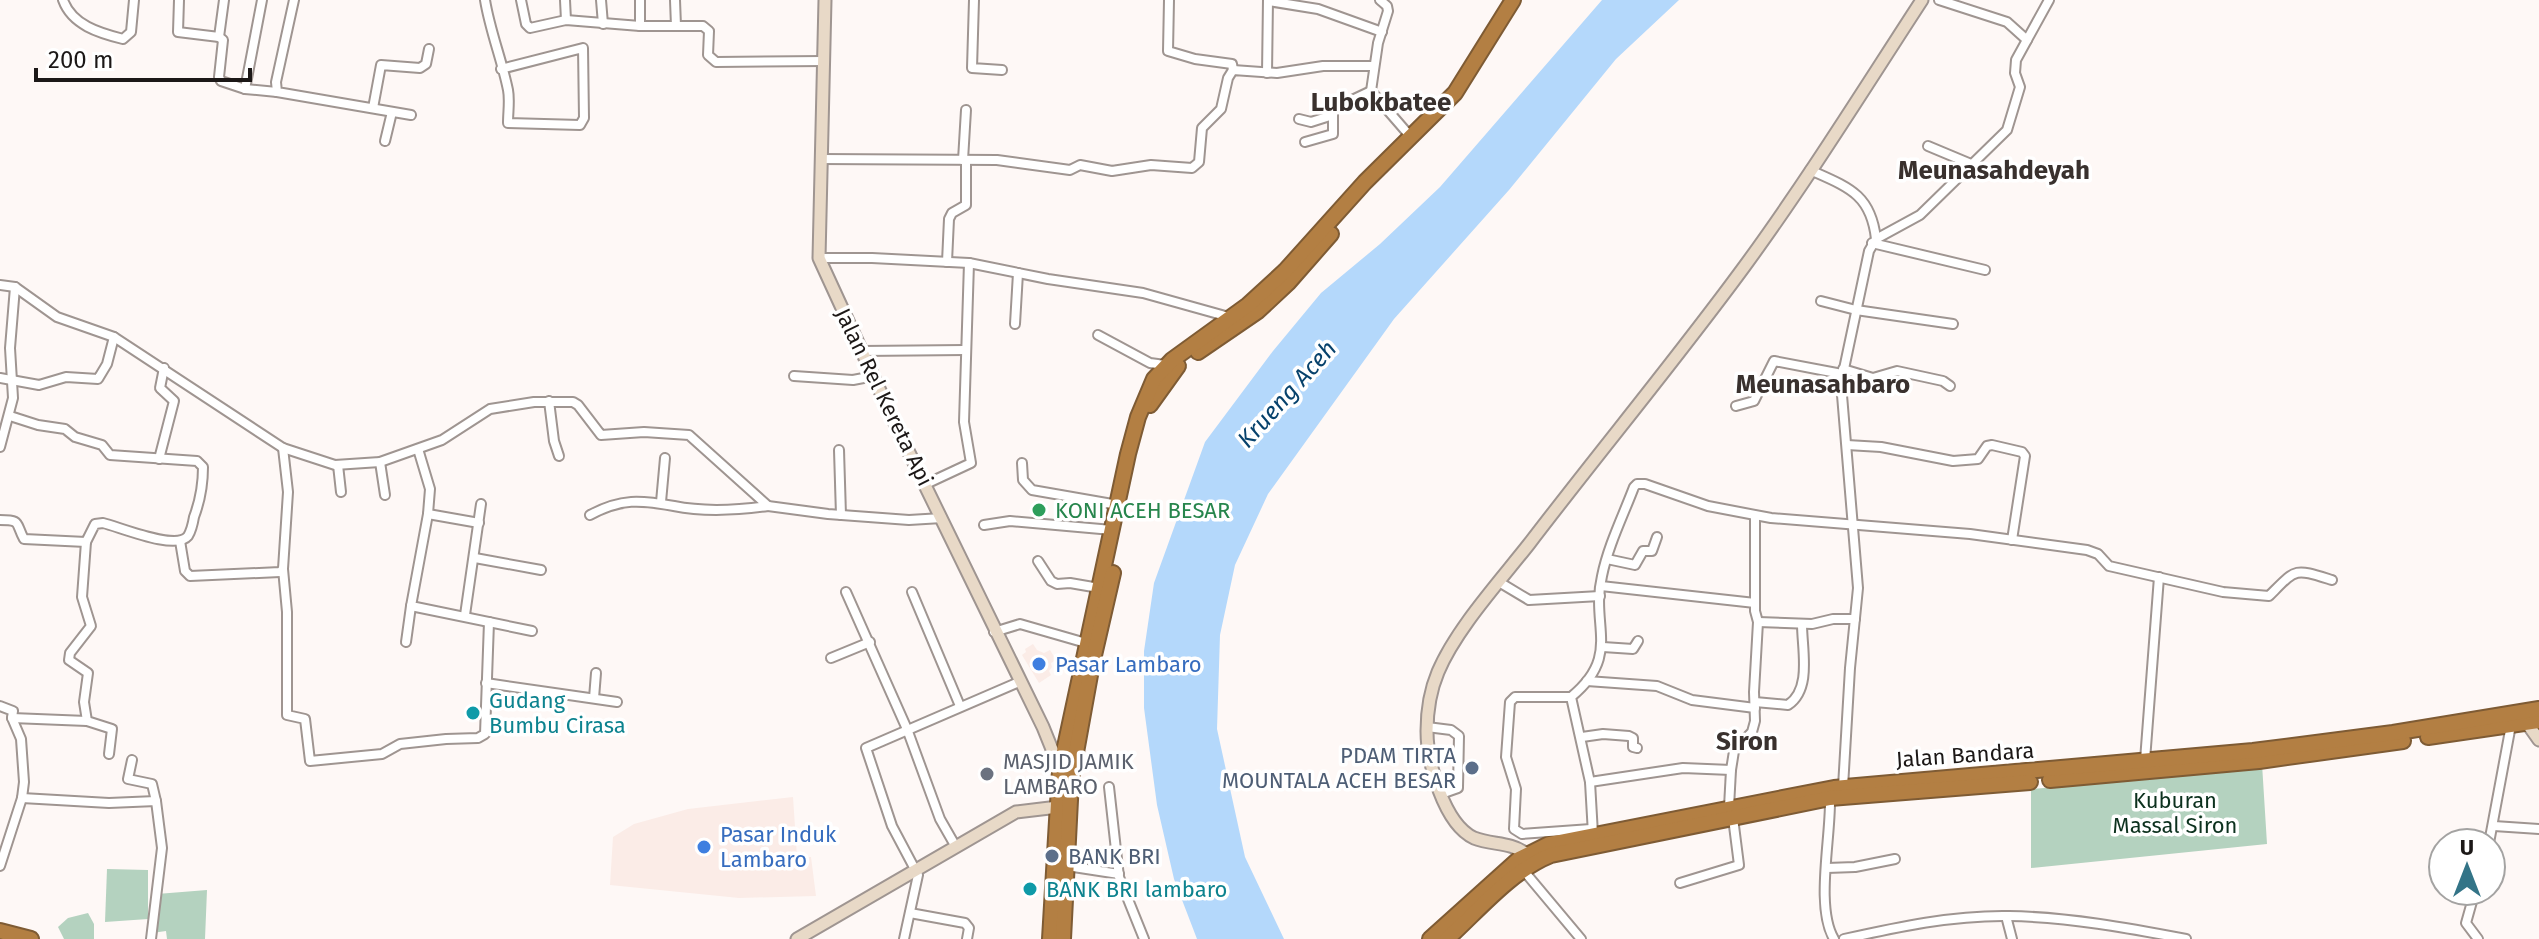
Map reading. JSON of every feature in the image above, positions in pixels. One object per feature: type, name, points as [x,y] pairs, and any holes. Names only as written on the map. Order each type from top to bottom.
[{"type":"highway","points":[[1063,939],[1071,780],[1112,530],[1143,401],[1154,379],[1166,365],[1260,294],[1285,271],[1410,136],[1460,87],[1513,0]]},
{"type":"highway","points":[[1050,939],[1060,770],[1086,643],[1152,401],[1178,366],[1258,311],[1288,283],[1370,188],[1465,94],[1523,0]]},
{"type":"highway","name":"Jalan Bandara","points":[[1731,812],[1830,798],[2259,761],[2470,726],[2539,709]]},
{"type":"highway","name":"Jalan Bandara","points":[[1430,939],[1508,875],[1524,871],[1551,855],[1843,787],[2053,770],[2533,722]]},
{"type":"highway","name":"Jalan Bandara","points":[[1447,939],[1508,875],[1519,844],[1549,844],[1592,831],[1634,834]]},
{"type":"highway","points":[[0,931],[31,939]]},
{"type":"main road","name":"Jalan Rel Kereta Api","points":[[825,0],[819,258],[994,632],[1043,727],[1060,770]]},
{"type":"main road","points":[[1519,844],[1482,841],[1464,831],[1441,794],[1433,768],[1427,727],[1431,692],[1438,670],[1499,582],[1717,303],[1810,170],[1922,0]]},
{"type":"main road","points":[[2533,722],[2539,740]]},
{"type":"main road","points":[[1043,727],[1059,729],[1069,724]]},
{"type":"main road","points":[[797,939],[1016,812],[1058,807]]},
{"type":"street","points":[[63,0],[72,17],[82,24],[123,39],[131,32],[134,0]]},
{"type":"street","points":[[176,0],[178,32],[219,37]]},
{"type":"street","points":[[224,0],[219,37],[223,45],[219,79],[245,89],[411,115]]},
{"type":"street","points":[[245,89],[262,0]]},
{"type":"street","points":[[277,92],[276,82],[294,0]]},
{"type":"street","points":[[485,0],[501,69],[507,89],[508,123],[580,125],[584,118],[583,48],[501,69]]},
{"type":"street","points":[[521,0],[526,24],[530,28],[566,20],[707,27],[708,55],[716,62],[824,61]]},
{"type":"street","points":[[565,0],[566,20]]},
{"type":"street","points":[[601,0],[603,24]]},
{"type":"street","points":[[640,0],[640,26]]},
{"type":"street","points":[[675,0],[676,26]]},
{"type":"street","points":[[974,0],[972,68],[1002,70]]},
{"type":"street","points":[[821,159],[997,160],[1070,170],[1080,165],[1112,171],[1151,165],[1197,167],[1202,128],[1221,109],[1232,64],[1168,51],[1169,0]]},
{"type":"street","points":[[1380,0],[1388,8],[1371,91],[1410,136]]},
{"type":"street","points":[[1939,0],[2007,22],[2027,40]]},
{"type":"street","points":[[1874,241],[1920,215],[2001,136],[2012,120],[2020,87],[2015,70],[2049,0]]},
{"type":"street","points":[[1267,73],[1268,1],[1318,9],[1382,32]]},
{"type":"street","points":[[373,108],[381,65],[420,68],[426,64],[429,49]]},
{"type":"street","points":[[1233,70],[1267,73],[1323,66],[1374,66]]},
{"type":"street","points":[[1305,142],[1331,136],[1335,131],[1333,103],[1352,100],[1371,91]]},
{"type":"street","points":[[947,262],[949,219],[952,213],[966,205],[966,110]]},
{"type":"street","points":[[385,141],[392,112]]},
{"type":"street","points":[[1299,119],[1311,122],[1333,115]]},
{"type":"street","points":[[1928,146],[1971,164]]},
{"type":"street","points":[[1810,170],[1845,186],[1864,201],[1874,218],[1874,241],[1856,310],[1841,390],[1858,588],[1843,787]]},
{"type":"street","points":[[1874,241],[1985,270]]},
{"type":"street","points":[[819,258],[969,263],[1143,293],[1229,317]]},
{"type":"street","points":[[926,484],[970,465],[964,422],[969,263]]},
{"type":"street","points":[[1015,324],[1018,273]]},
{"type":"street","points":[[0,285],[15,287],[57,317],[114,337],[283,448],[338,465],[380,462],[418,449],[442,440],[490,409],[566,400],[578,405],[601,435],[644,432],[689,435],[768,506]]},
{"type":"street","points":[[0,447],[13,398],[10,348],[15,287]]},
{"type":"street","points":[[1821,301],[1856,310],[1953,324]]},
{"type":"street","points":[[1098,335],[1150,363],[1166,365]]},
{"type":"street","points":[[0,378],[39,385],[66,377],[98,379],[107,364],[114,337]]},
{"type":"street","points":[[862,351],[965,350]]},
{"type":"street","points":[[1736,406],[1754,401],[1774,361],[1873,378],[1897,371],[1943,381],[1950,386]]},
{"type":"street","points":[[159,459],[174,405],[173,399],[160,388],[164,368]]},
{"type":"street","points":[[794,376],[853,380],[874,376]]},
{"type":"street","points":[[549,401],[559,456]]},
{"type":"street","points":[[10,416],[28,423],[65,429],[75,437],[102,445],[110,455],[197,461],[203,467],[201,498],[189,534],[180,541],[159,540],[103,523],[95,524],[86,542],[82,597],[91,626],[69,660],[88,673],[84,702],[87,721]]},
{"type":"street","points":[[1847,445],[1892,448],[1953,461],[1978,459],[1987,446],[1992,445],[2022,452],[2025,456],[2012,540]]},
{"type":"street","points":[[283,448],[288,492],[283,569],[287,612],[287,715],[305,719],[310,761],[382,754],[400,744],[478,738],[485,734],[489,622]]},
{"type":"street","points":[[406,642],[430,489],[418,449]]},
{"type":"street","points":[[839,450],[841,515]]},
{"type":"street","points":[[661,502],[665,458]]},
{"type":"street","points":[[380,462],[385,495]]},
{"type":"street","points":[[1022,463],[1023,480],[1032,490],[1118,505]]},
{"type":"street","points":[[338,465],[341,492]]},
{"type":"street","points":[[1571,697],[1590,782],[1592,831],[1519,844],[1514,829],[1516,789],[1506,757],[1510,702],[1515,697],[1571,697],[1587,681],[1599,661],[1603,647],[1601,586],[1607,559],[1637,484],[1708,506],[1755,516],[1946,532],[2087,550],[2098,554],[2106,565],[2223,592],[2269,596],[2286,577],[2296,572],[2332,580]]},
{"type":"street","points":[[590,515],[621,501],[711,508],[768,506],[841,515],[925,520],[942,518]]},
{"type":"street","points":[[465,615],[481,504]]},
{"type":"street","points":[[428,514],[479,523]]},
{"type":"street","points":[[1680,883],[1740,864],[1731,812],[1731,770],[1734,751],[1753,731],[1758,622],[1755,603],[1755,516]]},
{"type":"street","points":[[0,520],[14,520],[19,524],[24,539],[86,542]]},
{"type":"street","points":[[984,525],[1010,521],[1112,530]]},
{"type":"street","points":[[1607,559],[1635,565],[1641,552],[1652,551],[1657,537]]},
{"type":"street","points":[[180,541],[185,571],[190,576],[280,572],[283,569]]},
{"type":"street","points":[[475,558],[541,570]]},
{"type":"street","points":[[1038,561],[1051,581],[1057,584],[1104,584]]},
{"type":"street","points":[[2145,760],[2159,577]]},
{"type":"street","points":[[1499,582],[1529,600],[1600,596]]},
{"type":"street","points":[[1601,586],[1755,603]]},
{"type":"street","points":[[846,592],[907,729],[940,819],[956,847]]},
{"type":"street","points":[[912,592],[960,706]]},
{"type":"street","points":[[411,606],[532,631]]},
{"type":"street","points":[[1758,622],[1819,624],[1833,619],[1855,619]]},
{"type":"street","points":[[994,632],[1020,624],[1086,643]]},
{"type":"street","points":[[1587,681],[1657,686],[1692,700],[1788,705],[1801,694],[1803,684],[1802,624]]},
{"type":"street","points":[[1603,647],[1633,649],[1638,641]]},
{"type":"street","points":[[831,658],[870,642]]},
{"type":"street","points":[[594,698],[596,673]]},
{"type":"street","points":[[904,939],[917,883],[916,870],[896,834],[865,751],[870,745],[1019,682]]},
{"type":"street","points":[[486,683],[617,702]]},
{"type":"street","points":[[0,706],[13,711],[12,718],[21,739],[24,782],[22,798],[0,866]]},
{"type":"street","points":[[12,718],[87,721],[112,729],[109,754]]},
{"type":"street","points":[[2511,725],[2494,826],[2539,829]]},
{"type":"street","points":[[1427,727],[1451,730],[1459,736],[1458,788],[1441,794]]},
{"type":"street","points":[[1582,737],[1603,734],[1629,736],[1633,738],[1633,747],[1637,748]]},
{"type":"street","points":[[132,760],[128,779],[152,784],[162,836],[151,939]]},
{"type":"street","points":[[1590,782],[1683,768],[1731,770]]},
{"type":"street","points":[[1109,787],[1119,874],[1144,939]]},
{"type":"street","points":[[22,798],[109,803],[156,801]]},
{"type":"street","points":[[1830,798],[1824,895],[1830,933],[1834,939]]},
{"type":"street","points":[[1827,868],[1855,867],[1895,859]]},
{"type":"street","points":[[1067,866],[1119,874]]},
{"type":"street","points":[[1524,871],[1581,939]]},
{"type":"street","points":[[2470,907],[2466,923],[2478,939]]},
{"type":"street","points":[[910,913],[965,923],[969,928],[967,939]]},
{"type":"street","points":[[2006,916],[2012,939]]},
{"type":"street","points":[[1844,939],[1944,919],[2006,916],[2045,917],[2128,934],[2186,939]]},
{"type":"shaded area","name":"Pasar Lambaro","points":[[1033,644],[1044,653],[1050,650],[1056,660],[1051,663],[1051,675],[1039,683],[1022,655]]},
{"type":"shaded area","name":"Pasar Induk Lambaro","points":[[793,797],[797,857],[811,857],[816,896],[739,898],[610,885],[613,837],[634,824],[688,809]]},
{"type":"green space","name":"Kuburan Massal Siron","points":[[2262,764],[2267,844],[2031,868],[2031,789],[2151,779],[2152,774]]},
{"type":"green space","points":[[107,869],[148,870],[148,919],[105,922]]},
{"type":"green space","points":[[207,890],[205,939],[167,939],[166,931],[152,933],[157,894]]},
{"type":"green space","points":[[88,913],[94,924],[94,939],[64,939],[58,927],[68,918]]},
{"type":"water","name":"Krueng Aceh","points":[[1602,0],[1679,0],[1616,59],[1509,190],[1394,319],[1268,494],[1235,565],[1220,635],[1217,729],[1245,857],[1284,939],[1197,939],[1174,879],[1157,805],[1144,708],[1144,651],[1154,583],[1205,442],[1321,293],[1380,244],[1440,187]]},
{"type":"place","name":"KONI ACEH BESAR","points":[[1039,510]]},
{"type":"place","name":"Pasar Lambaro","points":[[1039,664]]},
{"type":"place","name":"Gudang Bumbu Cirasa","points":[[473,713]]},
{"type":"place","name":"PDAM TIRTA MOUNTALA ACEH BESAR","points":[[1472,768]]},
{"type":"place","name":"MASJID JAMIK LAMBARO","points":[[987,774]]},
{"type":"place","name":"Pasar Induk Lambaro","points":[[704,847]]},
{"type":"place","name":"BANK BRI","points":[[1052,856]]},
{"type":"place","name":"BANK BRI lambaro","points":[[1030,889]]},
{"type":"district","name":"Lubokbatee","points":[[1381,102]]},
{"type":"district","name":"Meunasahdeyah","points":[[1994,170]]},
{"type":"district","name":"Meunasahbaro","points":[[1823,384]]},
{"type":"district","name":"Siron","points":[[1747,741]]}]
